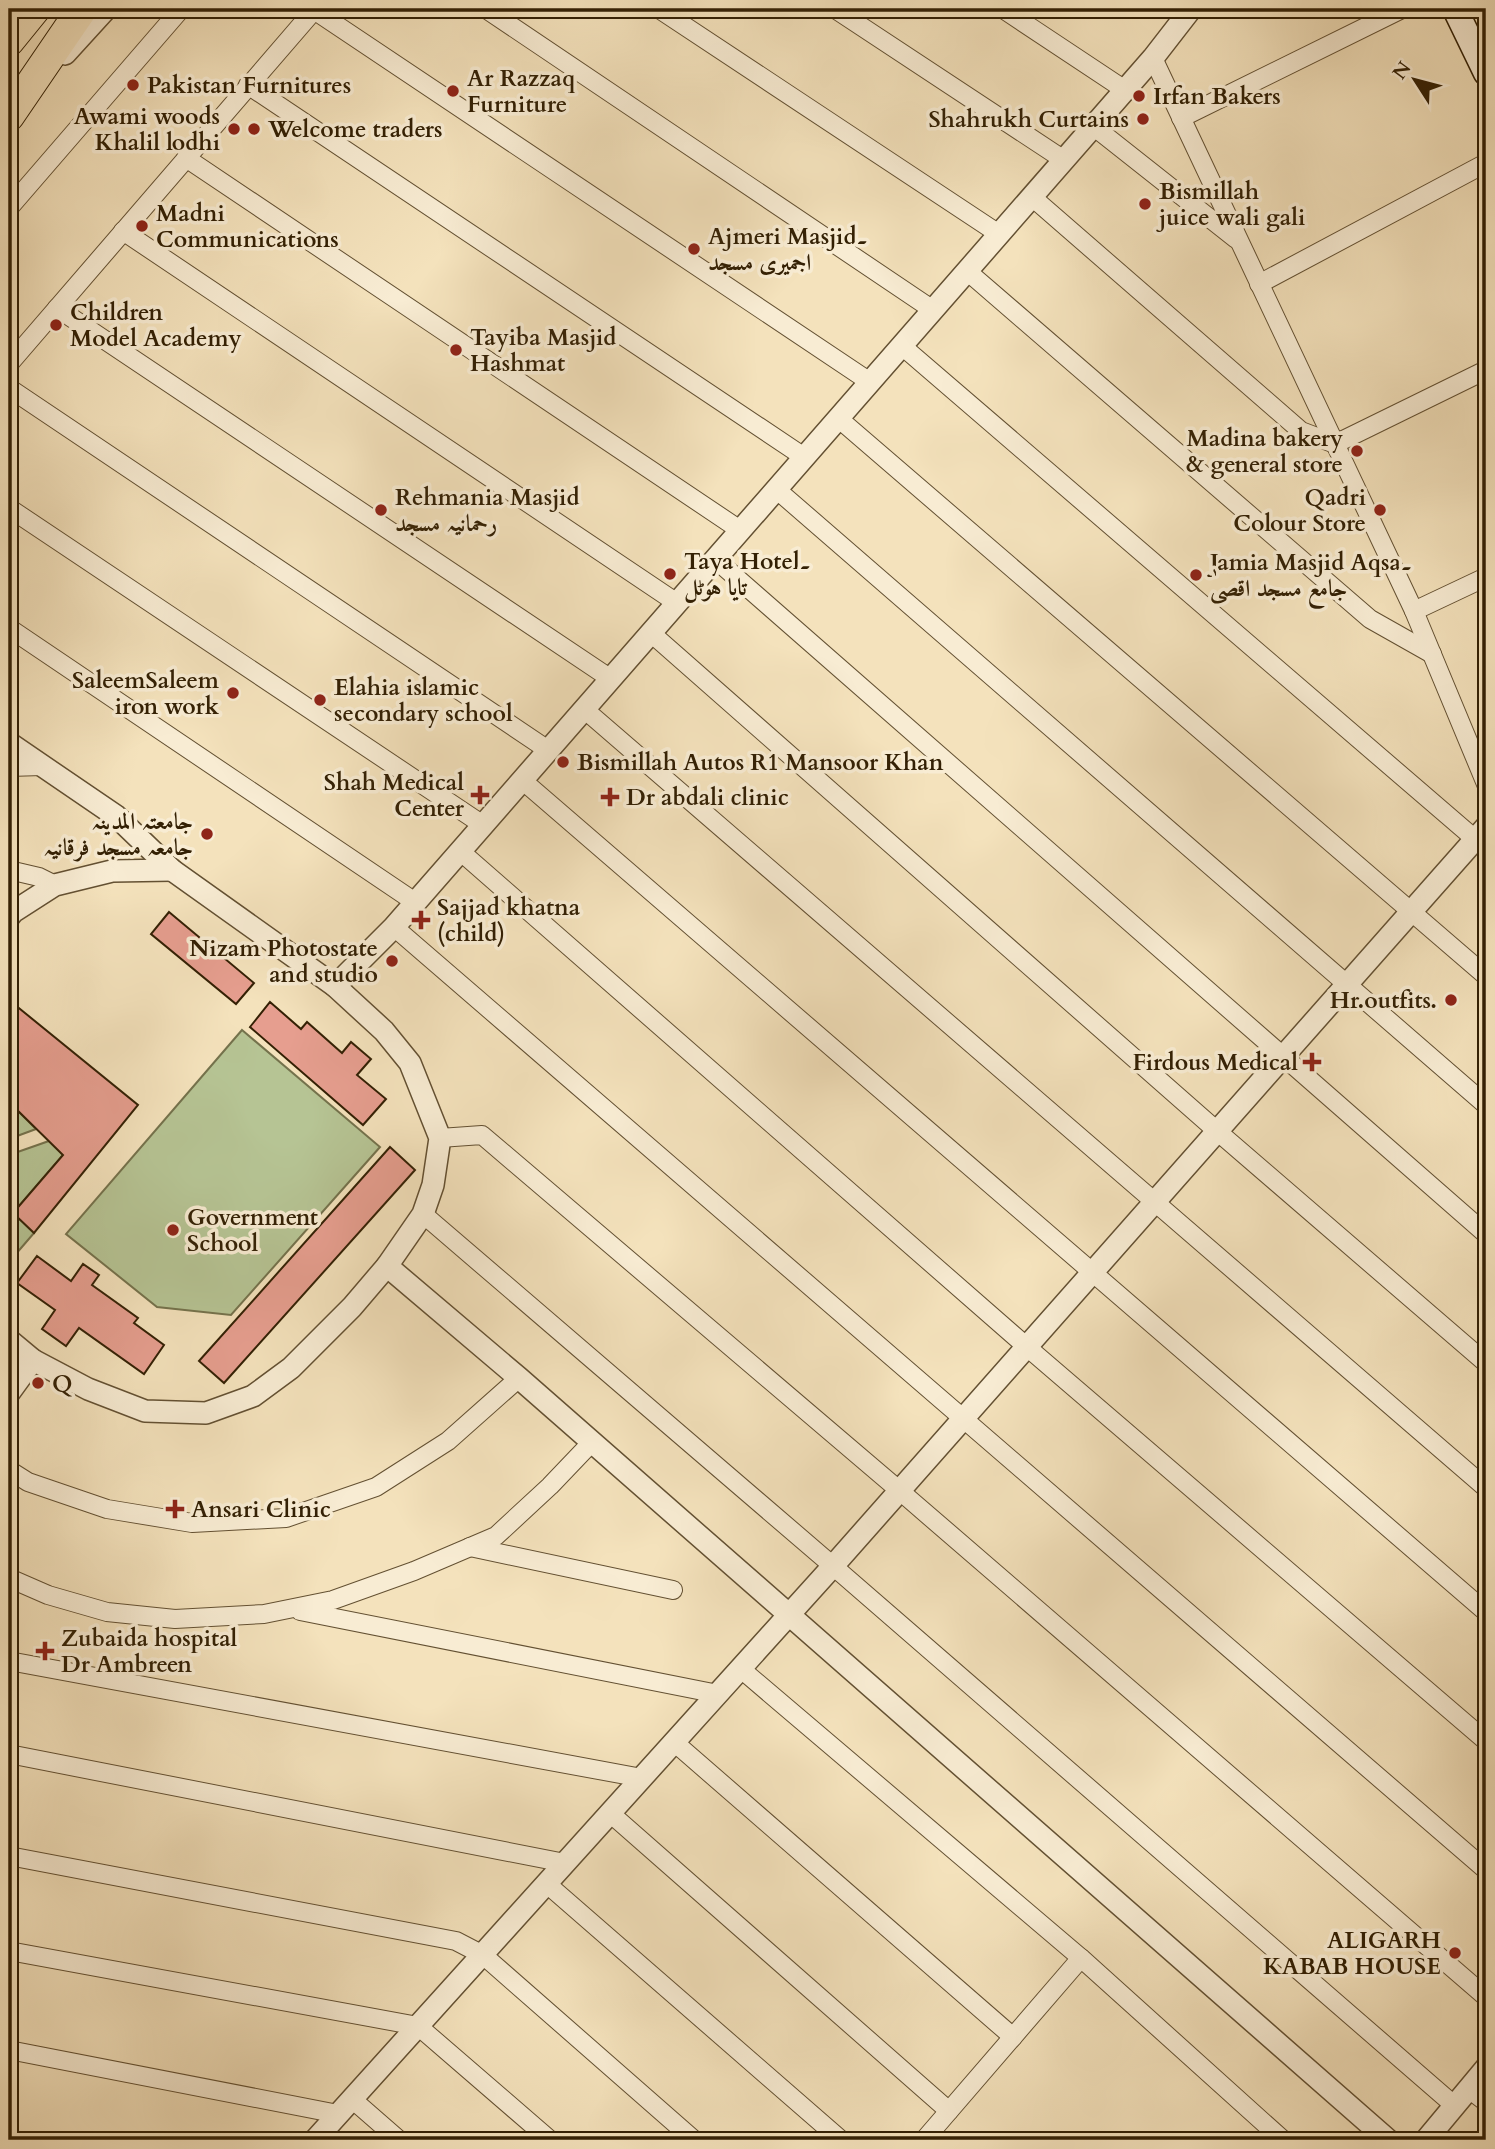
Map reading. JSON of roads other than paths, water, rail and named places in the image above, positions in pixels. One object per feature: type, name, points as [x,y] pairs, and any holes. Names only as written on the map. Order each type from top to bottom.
[{"type":"highway","points":[[9,41],[35,9]]},
{"type":"highway","points":[[10,114],[82,9]]},
{"type":"main road","points":[[1455,9],[1486,73]]},
{"type":"street","points":[[10,114],[106,9]]},
{"type":"street","points":[[9,208],[181,9]]},
{"type":"street","points":[[486,9],[933,310]]},
{"type":"street","points":[[659,9],[999,234]]},
{"type":"street","points":[[835,9],[1063,160]]},
{"type":"street","points":[[1003,9],[1125,90]]},
{"type":"street","points":[[335,986],[394,927],[1153,58],[1191,9]]},
{"type":"street","points":[[1181,118],[1402,9]]},
{"type":"street","points":[[9,364],[315,10],[870,382]]},
{"type":"street","points":[[1153,58],[1414,611],[1486,784]]},
{"type":"street","points":[[248,85],[804,457]]},
{"type":"street","points":[[1093,126],[1239,241]]},
{"type":"street","points":[[186,158],[740,530]]},
{"type":"street","points":[[1259,284],[1486,163]]},
{"type":"street","points":[[1032,197],[1301,431],[1335,444],[1486,370]]},
{"type":"street","points":[[123,231],[677,603]]},
{"type":"street","points":[[967,271],[1370,619],[1432,654]]},
{"type":"street","points":[[57,307],[611,679]]},
{"type":"street","points":[[315,2140],[900,1491],[1481,833],[902,346]]},
{"type":"street","points":[[9,388],[548,750]]},
{"type":"street","points":[[838,418],[1486,976]]},
{"type":"street","points":[[776,489],[1486,1105]]},
{"type":"street","points":[[9,508],[483,825]]},
{"type":"street","points":[[715,559],[1486,1234]]},
{"type":"street","points":[[1414,611],[1486,577]]},
{"type":"street","points":[[9,628],[415,902]]},
{"type":"street","points":[[651,633],[1217,1131],[1486,1363]]},
{"type":"street","points":[[584,709],[1486,1488]]},
{"type":"street","points":[[9,743],[116,816],[172,870],[335,986],[384,1031],[410,1063],[440,1138],[433,1185],[423,1214],[387,1266],[352,1307],[291,1368],[253,1396],[206,1413],[145,1411],[88,1389],[33,1360],[9,1340]]},
{"type":"street","points":[[9,767],[43,766]]},
{"type":"street","points":[[522,780],[1486,1612]]},
{"type":"street","points":[[460,851],[1027,1347],[1486,1741]]},
{"type":"street","points":[[9,870],[39,877],[55,885]]},
{"type":"street","points":[[9,917],[55,885],[112,871],[172,870]]},
{"type":"street","points":[[394,927],[1486,1870]]},
{"type":"street","points":[[440,1138],[482,1135],[900,1491],[1486,1997]]},
{"type":"street","points":[[423,1214],[833,1566],[1462,2097],[1486,2102]]},
{"type":"street","points":[[387,1266],[519,1377],[1388,2140]]},
{"type":"street","points":[[9,1393],[33,1360]]},
{"type":"street","points":[[9,1470],[28,1482],[107,1509],[191,1524],[286,1518],[376,1487],[448,1441],[519,1377]]},
{"type":"street","points":[[9,1578],[48,1595],[107,1612],[175,1619],[264,1614],[333,1600],[414,1571],[496,1536],[592,1442]]},
{"type":"street","points":[[470,1547],[673,1590]]},
{"type":"street","points":[[289,1609],[718,1694]]},
{"type":"street","points":[[9,1661],[642,1778]]},
{"type":"street","points":[[741,1669],[1081,1958],[1283,2140]]},
{"type":"street","points":[[674,1742],[1013,2037]]},
{"type":"street","points":[[9,1754],[565,1863]]},
{"type":"street","points":[[610,1813],[950,2111]]},
{"type":"street","points":[[9,1856],[456,1941],[483,1955],[694,2140]]},
{"type":"street","points":[[547,1884],[841,2140]]},
{"type":"street","points":[[9,1951],[418,2026],[550,2140]]},
{"type":"street","points":[[924,2140],[1081,1958]]},
{"type":"street","points":[[9,2050],[345,2107],[399,2140]]},
{"type":"street","points":[[1426,2140],[1486,2068]]},
{"type":"place","name":"Pakistan Furnitures","points":[[133,85]]},
{"type":"place","name":"Ar Razzaq Furniture","points":[[453,91]]},
{"type":"place","name":"Irfan Bakers","points":[[1139,96]]},
{"type":"place","name":"Shahrukh Curtains","points":[[1143,119]]},
{"type":"place","name":"Awami woods Khalil lodhi","points":[[234,129]]},
{"type":"place","name":"Welcome traders","points":[[254,129]]},
{"type":"place","name":"Bismillah juice wali gali","points":[[1145,204]]},
{"type":"place","name":"Madni Communications","points":[[142,226]]},
{"type":"place","name":"Ajmeri Masjid۔ اجمیری مسجد","points":[[694,249]]},
{"type":"place","name":"Children Model Academy","points":[[56,325]]},
{"type":"place","name":"Tayiba Masjid Hashmat","points":[[456,350]]},
{"type":"place","name":"Madina bakery & general store","points":[[1357,451]]},
{"type":"place","name":"Rehmania Masjid رحمانیہ مسجد","points":[[381,510]]},
{"type":"place","name":"Qadri Colour Store","points":[[1380,510]]},
{"type":"place","name":"Taya Hotel۔ تایا ہوٹل","points":[[670,574]]},
{"type":"place","name":"Jamia Masjid Aqsa۔ جامع مسجد اقصیٰ","points":[[1196,575]]},
{"type":"place","name":"SaleemSaleem iron work","points":[[233,693]]},
{"type":"place","name":"Elahia islamic secondary school","points":[[320,700]]},
{"type":"place","name":"Bismillah Autos R1 Mansoor Khan","points":[[563,762]]},
{"type":"place","name":"Shah Medical Center","points":[[480,795]]},
{"type":"place","name":"Dr abdali clinic","points":[[610,797]]},
{"type":"place","name":"جامعتہ المدینہ جامعہ مسجد فرقانیہ","points":[[207,834]]},
{"type":"place","name":"Sajjad khatna (child)","points":[[421,920]]},
{"type":"place","name":"Nizam Photostate and studio","points":[[392,961]]},
{"type":"place","name":"Hr.outfits.","points":[[1451,1000]]},
{"type":"place","name":"Firdous Medical","points":[[1312,1062]]},
{"type":"place","name":"Government School","points":[[173,1230]]},
{"type":"place","name":"Q","points":[[38,1383]]},
{"type":"place","name":"Ansari Clinic","points":[[175,1509]]},
{"type":"place","name":"Zubaida hospital Dr Ambreen","points":[[45,1651]]},
{"type":"place","name":"ALIGARH KABAB HOUSE","points":[[1455,1953]]}]
